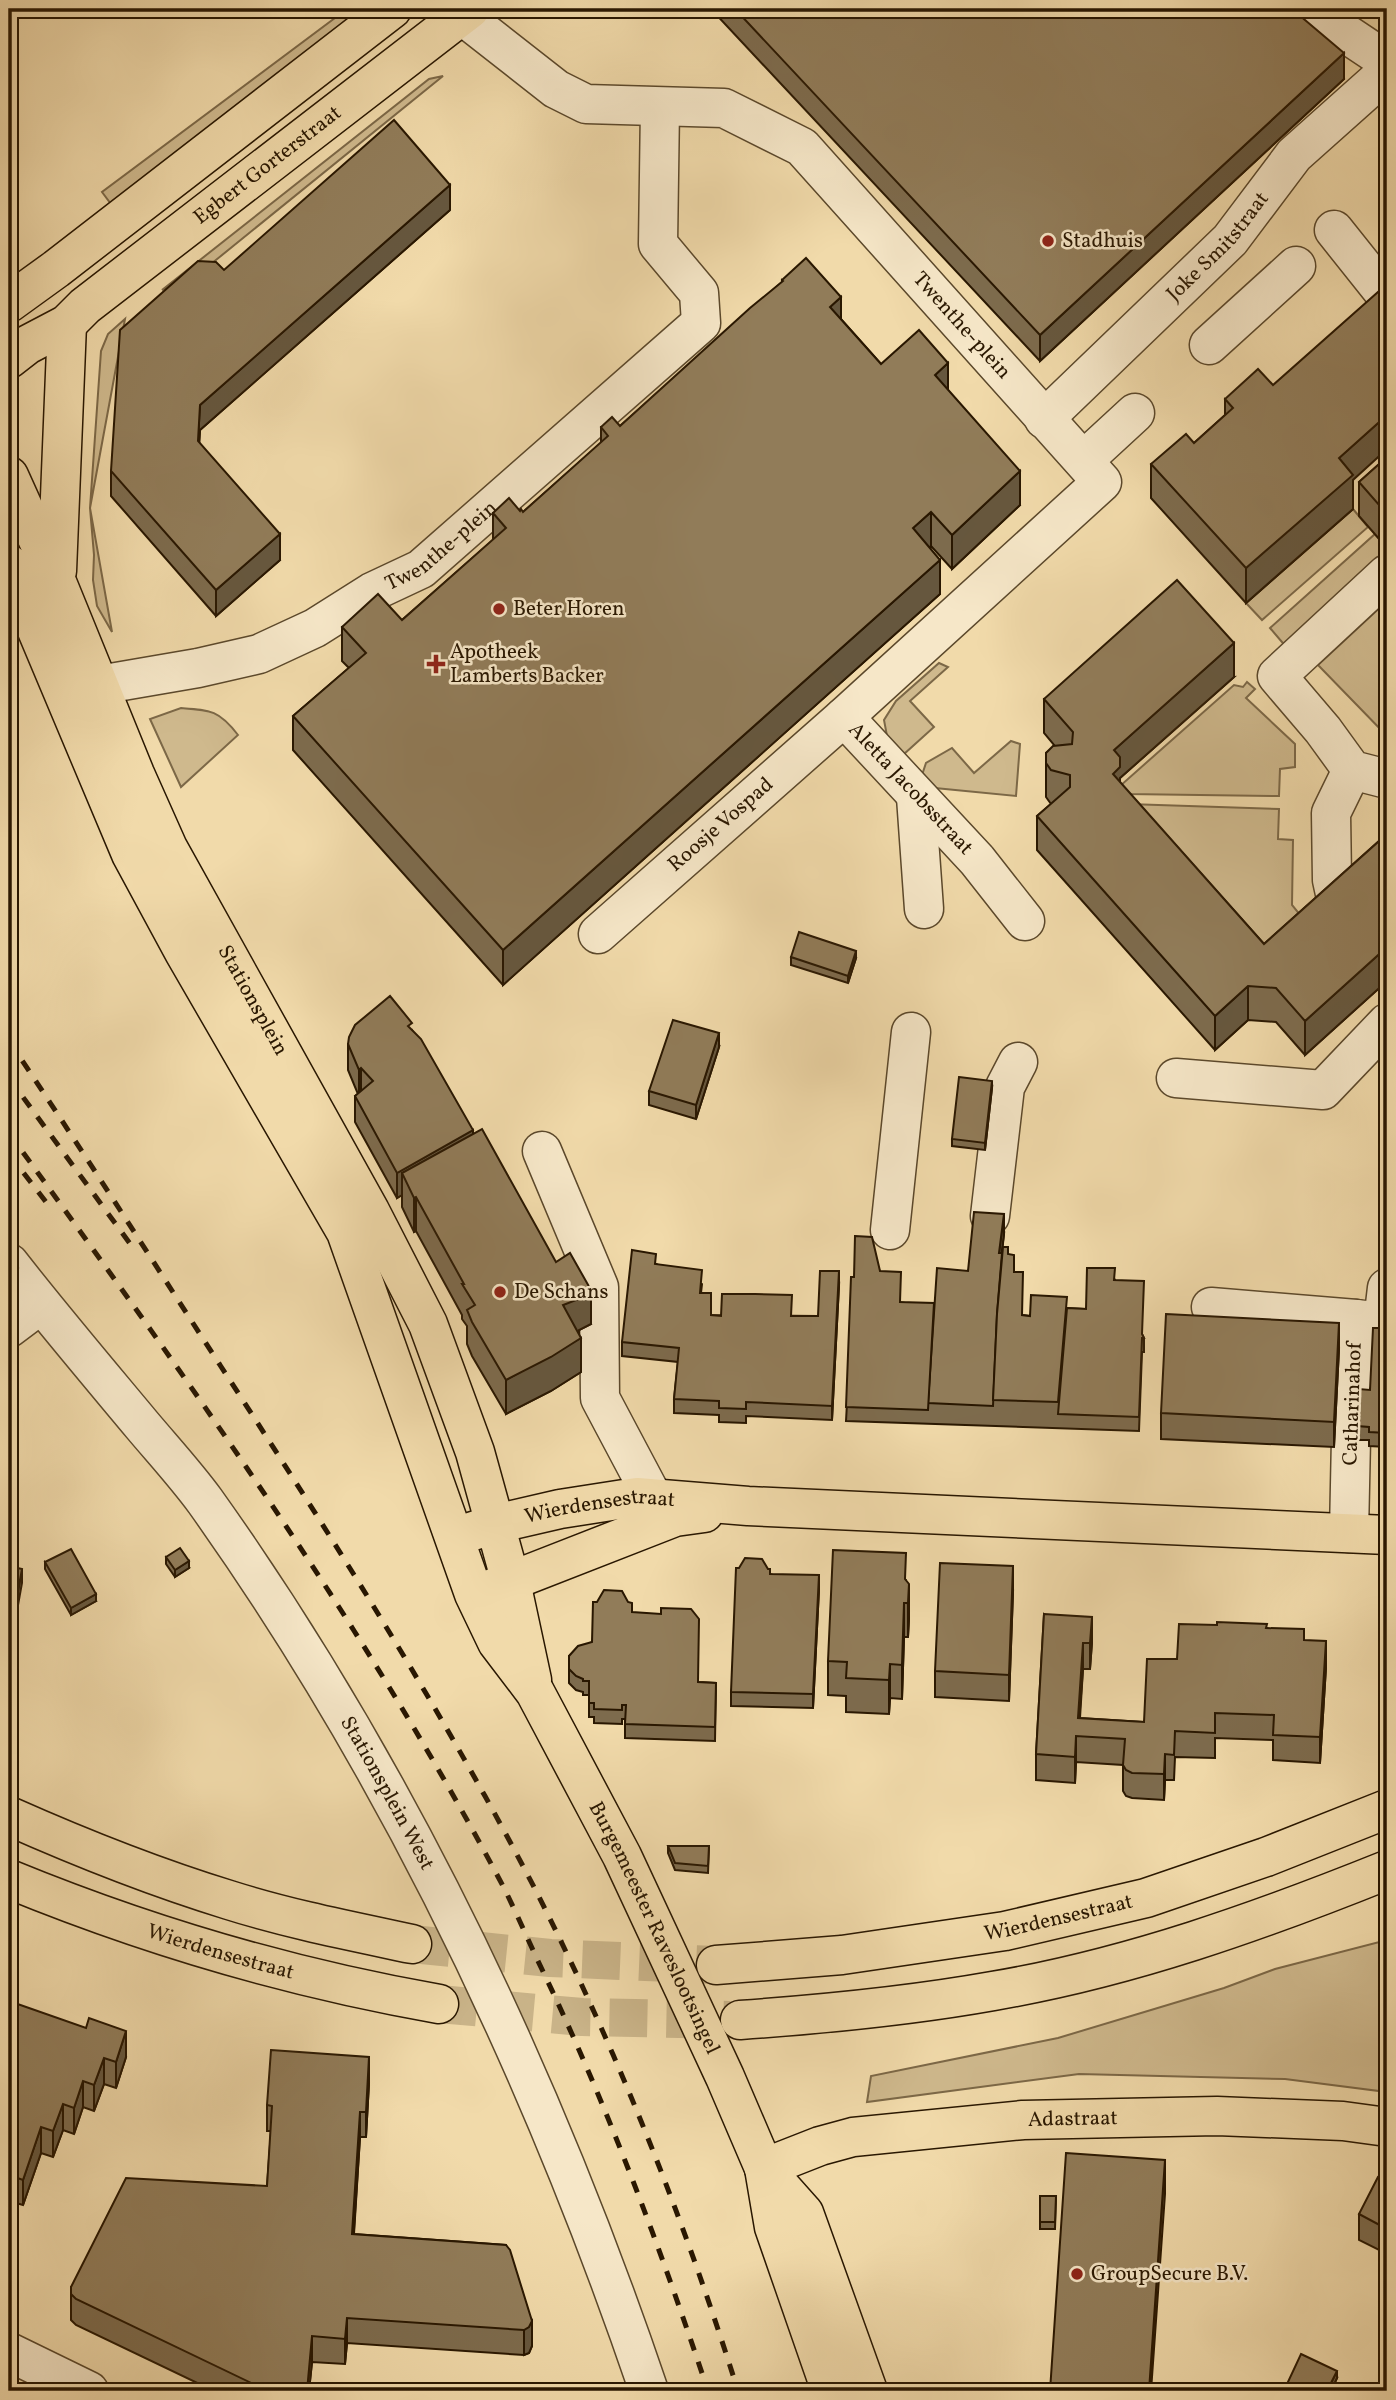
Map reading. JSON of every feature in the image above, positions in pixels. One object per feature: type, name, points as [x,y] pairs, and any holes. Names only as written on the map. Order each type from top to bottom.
[{"type":"main road","points":[[9,303],[392,9]]},
{"type":"main road","name":"Egbert Gorterstraat","points":[[9,359],[27,345],[67,324],[85,306],[462,11]]},
{"type":"main road","points":[[56,580],[67,324]]},
{"type":"main road","name":"Stationsplein","points":[[9,476],[56,580],[116,683],[135,774],[168,848],[370,1211],[428,1324],[475,1452],[495,1524]]},
{"type":"main road","name":"Stationsplein","points":[[9,564],[131,854],[184,952],[346,1232],[454,1537]]},
{"type":"main road","name":"Wierdensestraat","points":[[454,1537],[560,1509],[637,1497],[748,1506],[1387,1535]]},
{"type":"main road","name":"Wierdensestraat","points":[[474,1594],[675,1517],[748,1506]]},
{"type":"main road","name":"Burgemeester Raveslootsingel","points":[[495,1524],[511,1582],[535,1692]]},
{"type":"main road","name":"Burgemeester Raveslootsingel","points":[[454,1537],[474,1594],[497,1642],[535,1692],[645,1902],[764,2168],[774,2227],[831,2391]]},
{"type":"main road","name":"Wierdensestraat","points":[[716,1965],[842,1955],[1018,1928],[1146,1898],[1266,1857],[1382,1808]]},
{"type":"main road","points":[[9,1816],[83,1848],[230,1901],[412,1944]]},
{"type":"main road","points":[[740,2020],[917,2003],[995,1991],[1073,1974],[1144,1956],[1277,1914],[1387,1870]]},
{"type":"main road","name":"Wierdensestraat","points":[[9,1879],[146,1931],[277,1970],[359,1990],[439,2004]]},
{"type":"main road","name":"Adastraat","points":[[764,2168],[820,2146],[853,2137],[1023,2120],[1217,2116],[1343,2121],[1387,2127]]},
{"type":"main road","name":"Burgemeester Raveslootsingel","points":[[764,2168],[804,2213],[868,2391]]},
{"type":"street","points":[[1309,9],[1387,61]]},
{"type":"street","name":"Twenthe-plein","points":[[462,11],[556,89],[586,104],[724,108],[802,147],[1093,471]]},
{"type":"street","name":"Joke Smitstraat","points":[[1044,419],[1230,240],[1294,155],[1387,72]]},
{"type":"street","name":"Twenthe-plein","points":[[116,683],[260,654],[315,628],[372,592],[421,569],[700,308],[658,244],[660,107]]},
{"type":"street","points":[[1334,230],[1381,289]]},
{"type":"street","points":[[1209,345],[1296,266]]},
{"type":"street","points":[[844,717],[1093,471],[1135,413]]},
{"type":"street","points":[[1337,903],[1332,880],[1331,813],[1369,774],[1323,730],[1278,676],[1387,574]]},
{"type":"street","name":"Aletta Jacobsstraat","points":[[844,717],[977,860],[1025,921]]},
{"type":"street","name":"Roosje Vospad","points":[[598,934],[844,717]]},
{"type":"street","points":[[916,797],[924,909]]},
{"type":"street","points":[[1176,1078],[1323,1090],[1387,1023]]},
{"type":"street","points":[[890,1230],[911,1032]]},
{"type":"street","points":[[990,1216],[1005,1087],[1018,1062]]},
{"type":"street","points":[[542,1151],[599,1287],[600,1398],[653,1498]]},
{"type":"street","name":"Stationsplein West","points":[[9,1263],[203,1499],[290,1628],[355,1734],[447,1906],[526,2068],[587,2218],[649,2391]]},
{"type":"street","points":[[1356,1319],[1383,1322],[1387,1288]]},
{"type":"street","points":[[9,1328],[41,1304]]},
{"type":"street","name":"Catharinahof","points":[[1211,1307],[1356,1319],[1349,1533]]},
{"type":"street","points":[[9,2352],[89,2391]]},
{"type":"shaded area","points":[[347,9],[377,9],[114,208],[102,192]]},
{"type":"shaded area","points":[[443,76],[211,264],[162,290],[429,79]]},
{"type":"shaded area","points":[[125,319],[90,508],[101,351],[108,334]]},
{"type":"shaded area","points":[[90,508],[112,632],[97,606],[93,580]]},
{"type":"shaded area","points":[[1353,509],[1368,527],[1262,620],[1246,603]]},
{"type":"shaded area","points":[[1375,534],[1387,547],[1387,555],[1287,648],[1270,628]]},
{"type":"shaded area","points":[[1387,601],[1387,736],[1318,665]]},
{"type":"shaded area","points":[[939,663],[948,667],[910,701],[934,727],[904,754],[887,736],[884,720],[896,701]]},
{"type":"shaded area","points":[[1247,682],[1255,689],[1246,698],[1295,744],[1295,767],[1280,769],[1279,796],[1127,794],[1120,786],[1234,685],[1243,687]]},
{"type":"shaded area","points":[[181,708],[213,713],[238,735],[181,787],[150,719]]},
{"type":"shaded area","points":[[1011,741],[1020,744],[1016,796],[935,788],[921,778],[926,763],[952,748],[974,773]]},
{"type":"shaded area","points":[[1128,804],[1279,809],[1278,839],[1293,840],[1292,905],[1309,926],[1270,965]]},
{"type":"shaded area","points":[[1387,1940],[1387,2092],[1285,2079],[1079,2074],[867,2102],[871,2076],[1058,2038],[1224,1988],[1275,1969]]},
{"type":"building","name":"Stadhuis","points":[[735,9],[1292,9],[1344,53],[1040,335]]},
{"type":"building","points":[[394,120],[450,185],[200,405],[198,441],[280,534],[216,590],[111,471],[120,330],[198,261],[216,262],[224,270]]},
{"type":"building","points":[[806,258],[841,297],[830,307],[881,364],[919,330],[948,363],[935,375],[1020,471],[952,535],[931,512],[913,528],[940,560],[503,950],[293,716],[366,653],[342,627],[378,594],[402,620],[506,528],[493,513],[509,498],[523,512],[608,436],[601,427],[612,417],[620,426]]},
{"type":"building","points":[[1387,284],[1387,415],[1339,458],[1353,475],[1246,568],[1151,464],[1186,434],[1194,443],[1233,408],[1225,399],[1258,369],[1273,385]]},
{"type":"building","points":[[1387,457],[1387,514],[1359,482]]},
{"type":"building","points":[[1177,580],[1234,643],[1114,750],[1120,757],[1120,767],[1113,774],[1264,944],[1387,834],[1387,947],[1305,1021],[1276,988],[1248,986],[1215,1016],[1037,816],[1070,787],[1070,775],[1051,770],[1046,763],[1046,753],[1053,746],[1072,744],[1073,732],[1044,699]]},
{"type":"building","points":[[1387,804],[1387,829],[1380,815]]},
{"type":"building","points":[[799,932],[856,951],[848,976],[791,957]]},
{"type":"building","points":[[390,996],[412,1023],[408,1026],[421,1039],[473,1130],[397,1173],[355,1096],[373,1081],[361,1068],[359,1070],[348,1044],[355,1025]]},
{"type":"building","points":[[673,1020],[719,1033],[696,1105],[649,1091]]},
{"type":"building","points":[[959,1077],[992,1081],[985,1143],[952,1139]]},
{"type":"building","name":"De Schans","points":[[482,1129],[556,1262],[570,1253],[591,1290],[578,1296],[579,1299],[563,1305],[581,1338],[506,1380],[467,1310],[475,1305],[402,1173]]},
{"type":"building","points":[[974,1212],[1004,1214],[999,1253],[1002,1253],[993,1406],[928,1403],[937,1268],[968,1271]]},
{"type":"building","points":[[855,1236],[872,1237],[880,1271],[901,1272],[900,1302],[934,1303],[928,1410],[846,1407]]},
{"type":"building","points":[[1003,1247],[1008,1247],[1008,1254],[1014,1255],[1014,1272],[1023,1272],[1022,1315],[1030,1316],[1031,1295],[1067,1297],[1058,1402],[993,1400]]},
{"type":"building","points":[[632,1250],[656,1254],[655,1264],[702,1270],[700,1293],[711,1293],[711,1315],[721,1316],[722,1294],[755,1294],[792,1295],[791,1316],[818,1316],[820,1271],[839,1271],[832,1406],[746,1402],[746,1409],[719,1408],[719,1401],[674,1399],[679,1348],[622,1342]]},
{"type":"building","points":[[9,1257],[18,1268],[9,1277]]},
{"type":"building","points":[[1087,1268],[1115,1268],[1114,1280],[1144,1281],[1139,1417],[1058,1414],[1067,1308],[1086,1309]]},
{"type":"building","points":[[1166,1314],[1339,1323],[1334,1422],[1161,1413]]},
{"type":"building","points":[[1373,1328],[1387,1328],[1387,1433],[1369,1432],[1369,1427],[1357,1426],[1359,1389],[1370,1390]]},
{"type":"building","points":[[180,1548],[189,1561],[175,1570],[166,1557]]},
{"type":"building","points":[[71,1549],[96,1594],[71,1608],[45,1562]]},
{"type":"building","points":[[833,1550],[906,1553],[905,1579],[909,1584],[908,1603],[904,1603],[902,1665],[890,1664],[889,1680],[846,1678],[847,1662],[828,1661]]},
{"type":"building","points":[[745,1558],[762,1559],[770,1569],[770,1574],[819,1575],[813,1694],[731,1692],[736,1568],[739,1568]]},
{"type":"building","points":[[940,1563],[1013,1566],[1009,1675],[935,1671]]},
{"type":"building","points":[[9,1566],[22,1569],[9,1641]]},
{"type":"building","points":[[604,1590],[622,1591],[628,1602],[632,1603],[632,1612],[661,1614],[661,1608],[691,1609],[699,1619],[698,1682],[716,1683],[715,1727],[625,1724],[626,1705],[622,1705],[622,1710],[594,1709],[594,1703],[589,1703],[589,1681],[583,1681],[569,1669],[569,1656],[578,1646],[592,1642],[593,1602],[597,1602]]},
{"type":"building","points":[[1044,1614],[1092,1617],[1090,1643],[1083,1643],[1078,1718],[1144,1722],[1147,1659],[1177,1659],[1179,1624],[1267,1624],[1266,1628],[1304,1629],[1304,1640],[1326,1641],[1320,1737],[1273,1735],[1274,1715],[1215,1713],[1215,1733],[1175,1731],[1174,1755],[1165,1754],[1164,1774],[1132,1773],[1126,1770],[1123,1765],[1125,1739],[1076,1736],[1075,1757],[1036,1754]]},
{"type":"building","points":[[668,1846],[709,1846],[708,1866],[675,1863]]},
{"type":"building","points":[[9,2001],[86,2028],[89,2018],[126,2031],[116,2062],[104,2058],[94,2085],[83,2081],[74,2108],[63,2104],[53,2131],[41,2127],[23,2180],[9,2175]]},
{"type":"building","points":[[271,2050],[369,2057],[366,2112],[360,2112],[352,2234],[506,2245],[510,2250],[532,2321],[529,2327],[524,2330],[347,2318],[345,2339],[312,2336],[307,2391],[268,2391],[76,2299],[71,2294],[71,2287],[126,2178],[267,2186],[272,2106],[267,2105]]},
{"type":"building","points":[[1066,2153],[1165,2160],[1149,2391],[1050,2391]]},
{"type":"building","points":[[1378,2177],[1387,2179],[1387,2229],[1359,2214]]},
{"type":"building","points":[[1040,2196],[1056,2196],[1055,2222],[1040,2222]]},
{"type":"building","points":[[1301,2354],[1337,2371],[1327,2391],[1300,2391],[1287,2384]]},
{"type":"tunnel","points":[[412,1944],[550,1958],[716,1965]]},
{"type":"tunnel","points":[[439,2004],[582,2017],[730,2020]]},
{"type":"railway","points":[[9,1041],[344,1558],[499,1822],[565,1950],[621,2073],[672,2199],[738,2391]]},
{"type":"railway","points":[[9,1078],[131,1245]]},
{"type":"railway","points":[[9,1133],[141,1316],[269,1501],[391,1690],[449,1787],[503,1886],[586,2065],[650,2227],[708,2391]]},
{"type":"railway","points":[[9,1154],[46,1202]]},
{"type":"place","name":"Stadhuis","points":[[1048,241]]},
{"type":"place","name":"Beter Horen","points":[[499,609]]},
{"type":"place","name":"Apotheek Lamberts Backer","points":[[436,664]]},
{"type":"place","name":"De Schans","points":[[500,1292]]},
{"type":"place","name":"GroupSecure B.V.","points":[[1077,2274]]}]
